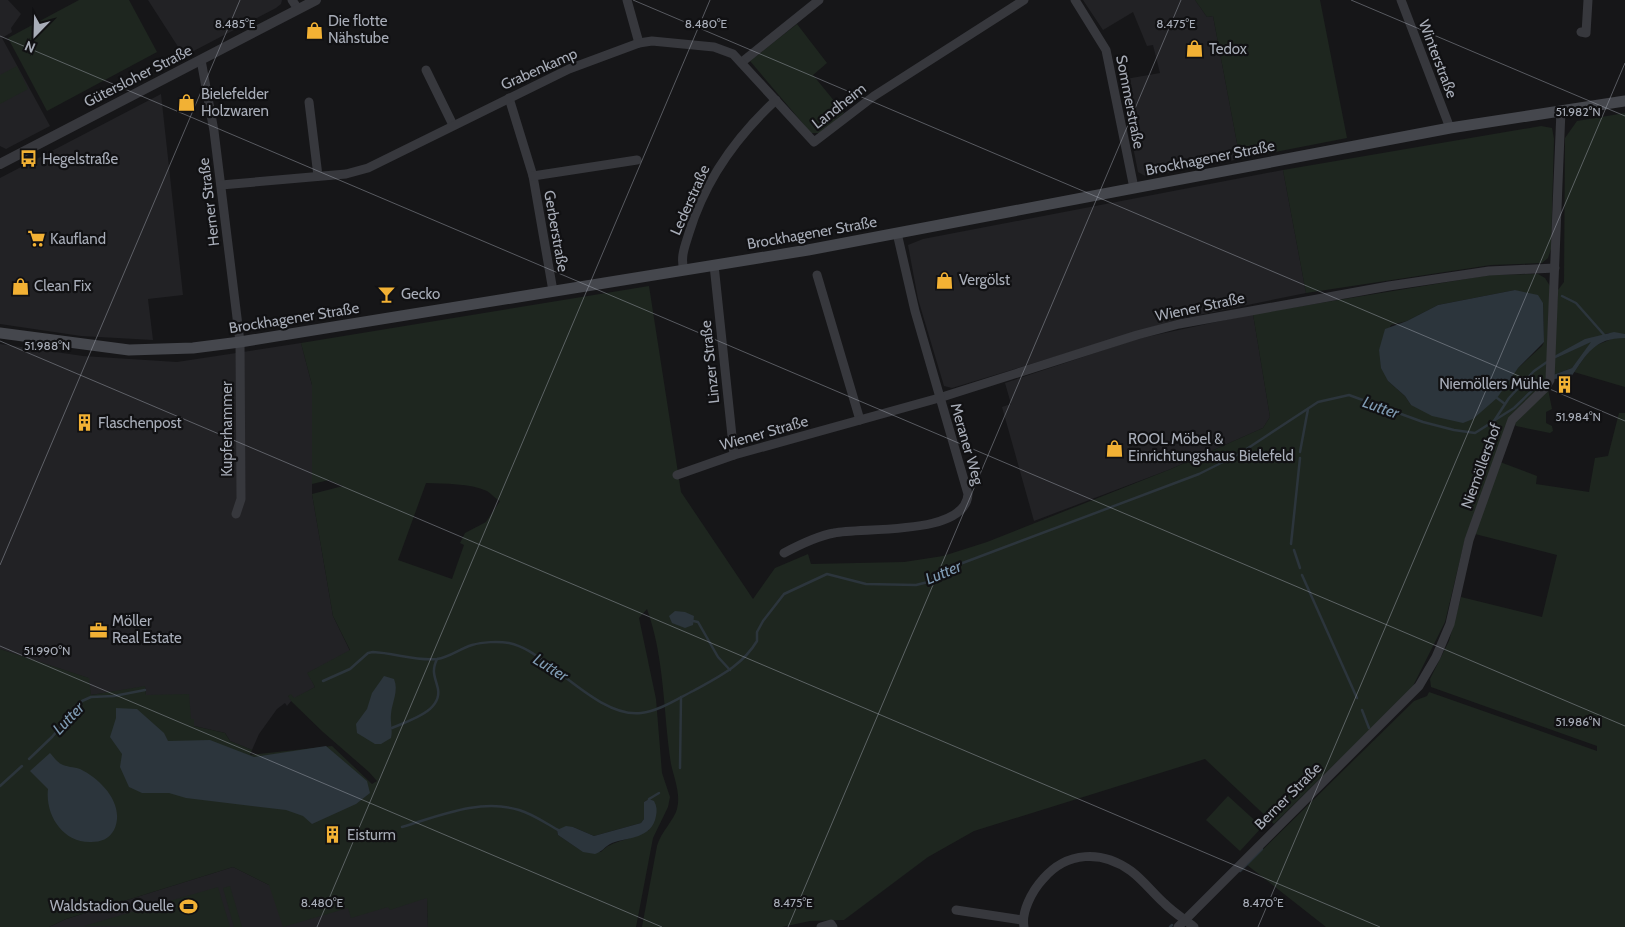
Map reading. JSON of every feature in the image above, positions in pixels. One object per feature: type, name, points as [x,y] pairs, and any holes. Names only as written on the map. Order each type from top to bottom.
[{"type":"main road","name":"Brockhagener Straße","points":[[0,333],[128,350],[193,348],[240,342],[714,265],[897,233],[1450,128],[1625,101]]},
{"type":"street","points":[[292,0],[298,9]]},
{"type":"street","name":"Gütersloher Straße","points":[[0,164],[316,0]]},
{"type":"street","points":[[627,0],[639,43]]},
{"type":"street","points":[[742,62],[819,0]]},
{"type":"street","name":"Landheim","points":[[639,43],[652,42],[714,47],[733,54],[810,140],[814,142],[818,141],[874,96],[1024,0]]},
{"type":"street","name":"Sommerstraße","points":[[1075,0],[1106,50],[1134,188]]},
{"type":"street","name":"Winterstraße","points":[[1401,0],[1450,128]]},
{"type":"street","points":[[1581,32],[1586,33],[1588,0]]},
{"type":"street","name":"Grabenkamp","points":[[221,185],[346,174],[368,168],[569,70],[639,43]]},
{"type":"street","name":"Herner Straße","points":[[201,60],[214,131],[240,342]]},
{"type":"street","points":[[426,70],[453,125]]},
{"type":"street","name":"Gerberstraße","points":[[509,98],[533,176],[553,291]]},
{"type":"street","name":"Lederstraße","points":[[684,270],[682,255],[694,219],[715,172],[753,122],[776,100]]},
{"type":"street","points":[[309,102],[318,176]]},
{"type":"street","name":"Niemöllershof","points":[[1419,686],[1436,657],[1450,624],[1469,540],[1512,420],[1545,388],[1550,380],[1560,110]]},
{"type":"street","name":"Gerberstraße","points":[[533,176],[637,160]]},
{"type":"street","name":"Meraner Weg","points":[[784,553],[833,533],[907,529],[958,514],[968,501],[968,494],[915,311],[897,233]]},
{"type":"street","name":"Linzer Straße","points":[[714,265],[734,455]]},
{"type":"street","name":"Wiener Straße","points":[[677,475],[734,455],[939,398],[1137,335],[1179,324],[1306,300],[1489,271],[1555,268]]},
{"type":"street","points":[[817,276],[860,420]]},
{"type":"street","name":"Kupferhammer","points":[[236,514],[241,499],[240,342]]},
{"type":"street","name":"Berner Straße","points":[[1178,927],[1419,686]]},
{"type":"street","points":[[956,910],[1024,925],[1035,890],[1051,870],[1075,857],[1093,855],[1115,862],[1132,872],[1169,909],[1194,927]]},
{"type":"street","points":[[821,927],[832,926]]},
{"type":"shaded area","points":[[0,0],[8,0],[21,14],[11,28],[12,32],[2,38],[50,126],[6,149],[0,146]]},
{"type":"shaded area","points":[[79,0],[129,0],[157,52],[47,111],[8,38]]},
{"type":"shaded area","points":[[148,0],[282,0],[281,4],[276,8],[184,56]]},
{"type":"shaded area","points":[[1083,0],[1195,0],[1207,17],[1213,16],[1240,159],[1147,177],[1138,172],[1120,80],[1160,73],[1153,45],[1147,46],[1133,12],[1103,30]]},
{"type":"shaded area","points":[[1195,0],[1320,0],[1347,138],[1240,159],[1213,16],[1207,17]]},
{"type":"shaded area","points":[[797,24],[827,63],[813,75],[844,113],[821,133],[811,133],[750,61]]},
{"type":"shaded area","points":[[17,66],[28,89],[0,104],[0,75]]},
{"type":"shaded area","points":[[161,94],[183,295],[148,299],[153,340],[81,336],[0,324],[0,178]]},
{"type":"shaded area","points":[[1625,113],[1625,334],[1608,333],[1554,356],[1558,290],[1564,282],[1565,138],[1577,121]]},
{"type":"shaded area","points":[[1541,126],[1552,128],[1554,139],[1551,249],[1548,258],[1542,263],[1491,265],[1306,293],[1283,170]]},
{"type":"shaded area","points":[[1283,170],[1306,293],[1179,319],[952,388],[944,386],[918,299],[908,245],[923,239]]},
{"type":"shaded area","points":[[1538,274],[1545,278],[1550,286],[1546,381],[1511,416],[1465,539],[1445,622],[1412,688],[1274,824],[1205,759],[974,831],[928,857],[844,920],[810,921],[782,927],[642,927],[657,846],[677,809],[678,803],[677,786],[668,744],[663,686],[657,647],[647,609],[639,618],[656,699],[662,773],[670,797],[668,807],[653,838],[636,927],[428,927],[427,898],[390,910],[388,907],[351,918],[348,908],[283,927],[269,885],[233,867],[66,919],[49,927],[0,927],[0,649],[89,678],[91,695],[145,686],[146,695],[189,694],[191,719],[194,719],[194,726],[225,733],[230,741],[252,750],[250,755],[332,746],[372,784],[377,781],[323,732],[288,696],[291,694],[294,698],[315,687],[307,673],[350,650],[333,616],[312,494],[343,486],[329,480],[312,484],[312,385],[301,343],[649,286],[681,492],[753,599],[775,568],[808,554],[811,564],[904,562],[943,556],[987,542],[1171,469],[1263,428],[1270,417],[1253,314],[1490,275]],"holes":[[[1515,290],[1543,303],[1544,342],[1518,368],[1411,405],[1405,396],[1388,381],[1379,350],[1391,325],[1407,321],[1438,305]],[[426,483],[457,484],[480,488],[500,501],[486,522],[465,533],[460,543],[464,545],[452,579],[398,560]],[[649,799],[649,830],[616,842],[601,852],[579,849],[558,835],[557,830],[573,827],[594,836],[641,823],[644,819],[644,802]]]},
{"type":"shaded area","points":[[1515,290],[1538,295],[1543,303],[1544,342],[1518,368],[1497,398],[1473,419],[1463,423],[1432,416],[1411,405],[1405,396],[1388,381],[1381,368],[1379,350],[1385,329],[1407,321],[1438,305]]},
{"type":"shaded area","points":[[1253,314],[1270,417],[1263,428],[1171,469],[1034,521],[1002,407],[1011,404],[1005,383],[1137,339]]},
{"type":"shaded area","points":[[1614,332],[1625,334],[1625,338],[1599,344],[1592,349],[1571,377],[1554,379],[1553,375],[1572,368],[1591,342],[1554,359],[1554,356],[1585,339]]},
{"type":"shaded area","points":[[1614,338],[1625,338],[1625,387],[1574,372],[1592,347]]},
{"type":"shaded area","points":[[1591,341],[1592,344],[1572,368],[1553,375],[1554,359]]},
{"type":"shaded area","points":[[301,343],[312,385],[312,494],[333,616],[350,651],[308,673],[315,687],[294,699],[288,696],[292,700],[287,706],[285,703],[277,709],[259,734],[252,750],[230,741],[225,733],[194,726],[173,695],[146,695],[145,687],[91,695],[88,678],[0,649],[0,344],[83,356],[177,362]]},
{"type":"shaded area","points":[[1548,389],[1552,409],[1546,412],[1546,423],[1552,426],[1553,431],[1550,433],[1516,426],[1514,423]]},
{"type":"shaded area","points":[[1619,413],[1625,413],[1625,927],[1326,927],[1247,865],[1414,701],[1427,696],[1429,692],[1597,751],[1597,746],[1431,687],[1430,679],[1449,641],[1461,597],[1542,617],[1557,555],[1475,534],[1500,462],[1537,476],[1536,484],[1589,492],[1595,458],[1608,456]]},
{"type":"shaded area","points":[[675,611],[685,612],[694,616],[693,625],[685,628],[672,623],[669,616]]},
{"type":"shaded area","points":[[384,676],[394,679],[395,683],[396,692],[391,714],[392,735],[391,738],[381,744],[375,744],[357,733],[356,724],[367,709],[372,693]]},
{"type":"shaded area","points":[[116,708],[137,709],[164,733],[168,741],[210,740],[254,757],[326,746],[367,781],[370,793],[356,804],[312,824],[303,816],[286,810],[186,798],[169,793],[142,793],[129,787],[120,767],[122,754],[110,737],[116,718]]},
{"type":"shaded area","points":[[50,753],[61,764],[88,773],[109,794],[117,811],[117,821],[114,830],[107,838],[95,842],[81,841],[64,833],[58,826],[50,808],[48,789],[30,771]]},
{"type":"shaded area","points":[[1228,796],[1262,827],[1240,851],[1206,820]]},
{"type":"shaded area","points":[[649,799],[654,801],[657,810],[654,824],[650,829],[638,836],[612,843],[595,854],[583,852],[558,835],[557,830],[566,826],[594,836],[641,823],[644,819],[644,802]]},
{"type":"shaded area","points":[[233,867],[269,885],[427,898],[428,927],[49,927],[66,919]]},
{"type":"shaded area","points":[[230,886],[242,927],[234,927],[223,888]]},
{"type":"shaded area","name":"Waldstadion Quelle","points":[[218,887],[230,927],[84,926]]},
{"type":"waterway","points":[[1562,296],[1576,303],[1606,337]]},
{"type":"waterway","name":"Lutter","points":[[323,681],[350,669],[368,653],[437,659],[476,644],[505,642],[515,644],[530,652],[580,689],[616,710],[629,713],[648,712],[693,691],[737,664],[751,650],[757,641],[757,632],[763,621],[784,594],[827,574],[866,584],[916,585],[928,582],[952,567],[1199,474],[1239,454],[1318,402],[1349,395],[1423,422],[1475,433],[1494,421],[1509,398],[1534,371],[1547,362]]},
{"type":"waterway","points":[[1495,420],[1514,408],[1543,380]]},
{"type":"waterway","points":[[1497,398],[1505,404]]},
{"type":"waterway","points":[[1300,452],[1308,409]]},
{"type":"waterway","points":[[1291,544],[1300,458]]},
{"type":"waterway","points":[[1294,550],[1300,568]]},
{"type":"waterway","points":[[1302,575],[1357,698]]},
{"type":"waterway","points":[[693,621],[698,622],[718,657],[730,670]]},
{"type":"waterway","points":[[392,728],[414,719],[435,704],[438,697],[434,671],[437,659]]},
{"type":"waterway","name":"Lutter","points":[[29,759],[52,737],[82,701],[91,697],[114,696],[145,690]]},
{"type":"waterway","points":[[680,768],[681,697]]},
{"type":"waterway","points":[[1362,710],[1369,728]]},
{"type":"waterway","name":"Lutter","points":[[0,786],[22,766]]},
{"type":"waterway","points":[[649,801],[649,799],[659,793]]},
{"type":"waterway","points":[[402,827],[460,810],[489,806],[519,810],[560,831]]},
{"type":"waterway","points":[[1240,871],[1262,849]]},
{"type":"place","name":"Die flotte Nähstube","points":[[314,30]]},
{"type":"place","name":"Tedox","points":[[1195,49]]},
{"type":"place","name":"Bielefelder Holzwaren","points":[[187,103]]},
{"type":"place","name":"Hegelstraße","points":[[28,159]]},
{"type":"place","name":"Kaufland","points":[[36,239]]},
{"type":"place","name":"Vergölst","points":[[945,280]]},
{"type":"place","name":"Clean Fix","points":[[20,286]]},
{"type":"place","name":"Gecko","points":[[387,294]]},
{"type":"place","name":"Niemöllers Mühle","points":[[1564,384]]},
{"type":"place","name":"Flaschenpost","points":[[84,423]]},
{"type":"place","name":"ROOL Möbel & Einrichtungshaus Bielefeld","points":[[1114,448]]},
{"type":"place","name":"Möller Real Estate","points":[[98,630]]},
{"type":"place","name":"Eisturm","points":[[333,835]]},
{"type":"place","name":"Waldstadion Quelle","points":[[188,906]]}]
